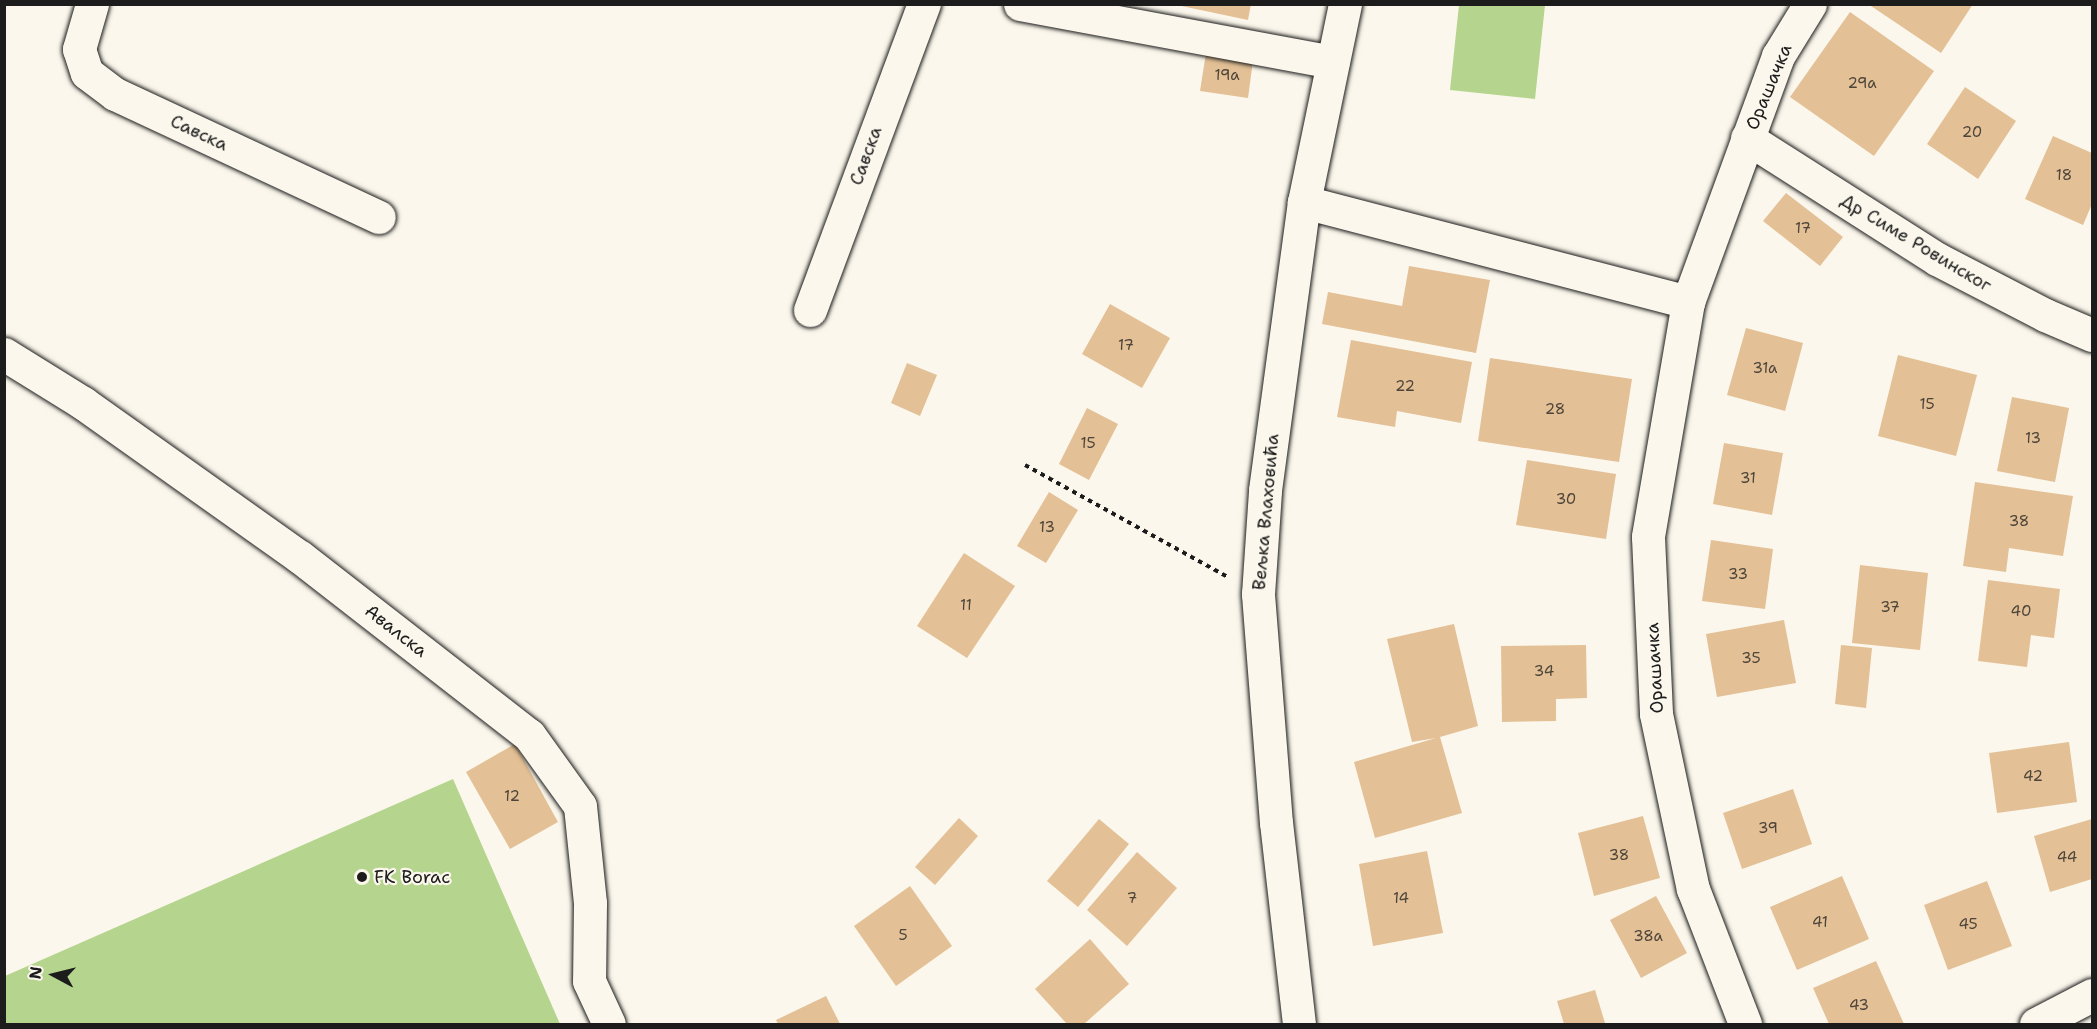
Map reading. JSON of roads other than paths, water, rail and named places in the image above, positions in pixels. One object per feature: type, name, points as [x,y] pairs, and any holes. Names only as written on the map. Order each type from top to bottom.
[{"type":"street","name":"Савска","points":[[92,4],[79,49],[87,73],[115,94],[379,217]]},
{"type":"street","name":"Савска","points":[[810,310],[924,4]]},
{"type":"street","points":[[1020,4],[1333,62]]},
{"type":"street","name":"Вељка Влаховића","points":[[1299,1024],[1276,823],[1258,594],[1265,490],[1304,202],[1345,4]]},
{"type":"street","name":"Орашачка","points":[[1745,1024],[1693,889],[1656,714],[1648,537],[1688,302],[1778,56],[1810,4]]},
{"type":"street","name":"Др Симе Ровинског","points":[[1747,138],[1937,259],[2045,315],[2092,335]]},
{"type":"street","points":[[1304,202],[1688,302]]},
{"type":"street","name":"Авалска","points":[[4,354],[83,403],[300,557],[530,735],[580,806],[590,903],[589,981],[609,1024]]},
{"type":"street","points":[[2036,1024],[2092,996]]},
{"type":"place","name":"FK Borac","points":[[362,877]]}]
